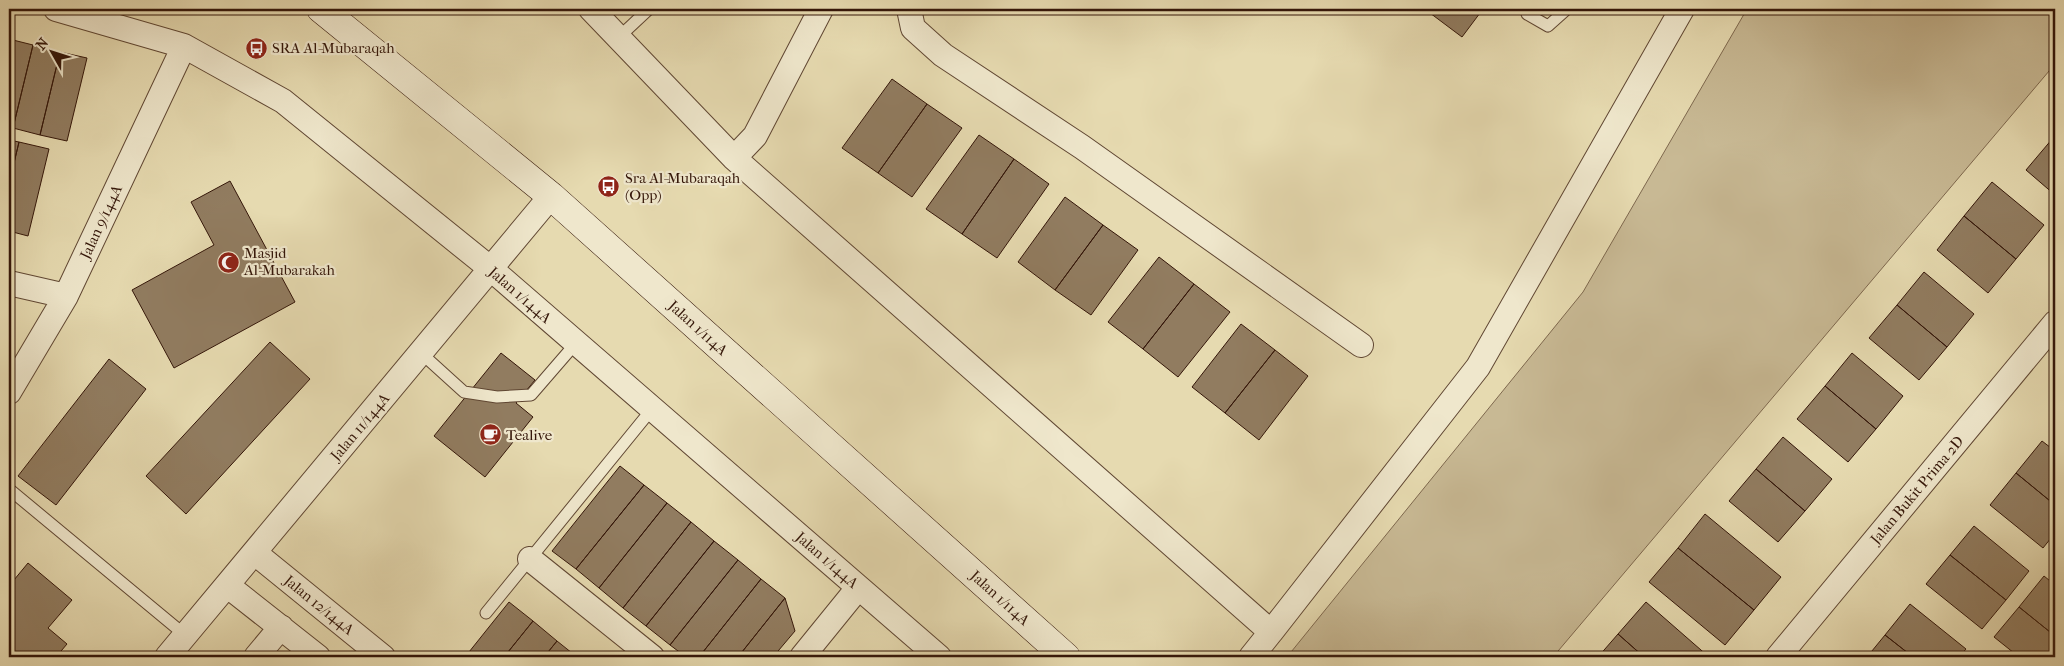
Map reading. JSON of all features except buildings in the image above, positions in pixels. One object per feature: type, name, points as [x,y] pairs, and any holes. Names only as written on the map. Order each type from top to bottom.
[{"type":"street","name":"Jalan 1/144A","points":[[56,9],[184,46],[283,101],[491,269],[939,657]]},
{"type":"street","name":"Jalan 1/114A","points":[[321,9],[552,196],[1066,657]]},
{"type":"street","points":[[591,9],[734,158],[1271,632]]},
{"type":"street","points":[[734,158],[755,136],[820,9]]},
{"type":"street","points":[[909,9],[913,28],[943,55],[1082,147],[1361,345]]},
{"type":"street","points":[[1251,657],[1478,367],[1682,9]]},
{"type":"street","name":"Jalan 9/144A","points":[[9,392],[66,296],[184,46]]},
{"type":"street","name":"Jalan 11/144A","points":[[167,657],[552,196]]},
{"type":"street","points":[[9,283],[66,296]]},
{"type":"street","name":"Jalan Bukit Prima 2D","points":[[1778,657],[2055,323]]},
{"type":"street","name":"Jalan 12/144A","points":[[255,553],[383,657]]},
{"type":"street","points":[[530,559],[652,657]]},
{"type":"street","points":[[228,586],[318,657]]},
{"type":"street","points":[[802,657],[858,588]]},
{"type":"street","points":[[256,657],[281,627]]},
{"type":"lane","points":[[618,38],[649,9]]},
{"type":"lane","points":[[1526,9],[1527,14],[1548,26],[1567,9]]},
{"type":"lane","points":[[421,353],[464,392],[497,397],[531,395],[576,343]]},
{"type":"lane","points":[[486,612],[652,409]]},
{"type":"lane","points":[[9,489],[185,636]]},
{"type":"shaded area","points":[[1747,9],[2055,9],[2055,64],[1553,657],[1287,657],[1583,292]]},
{"type":"place","name":"SRA Al-Mubaraqah","points":[[256,48]]},
{"type":"place","name":"Sra Al-Mubaraqah (Opp)","points":[[609,187]]},
{"type":"place","name":"Masjid Al-Mubarakah","points":[[228,262]]},
{"type":"place","name":"Tealive","points":[[490,435]]}]
